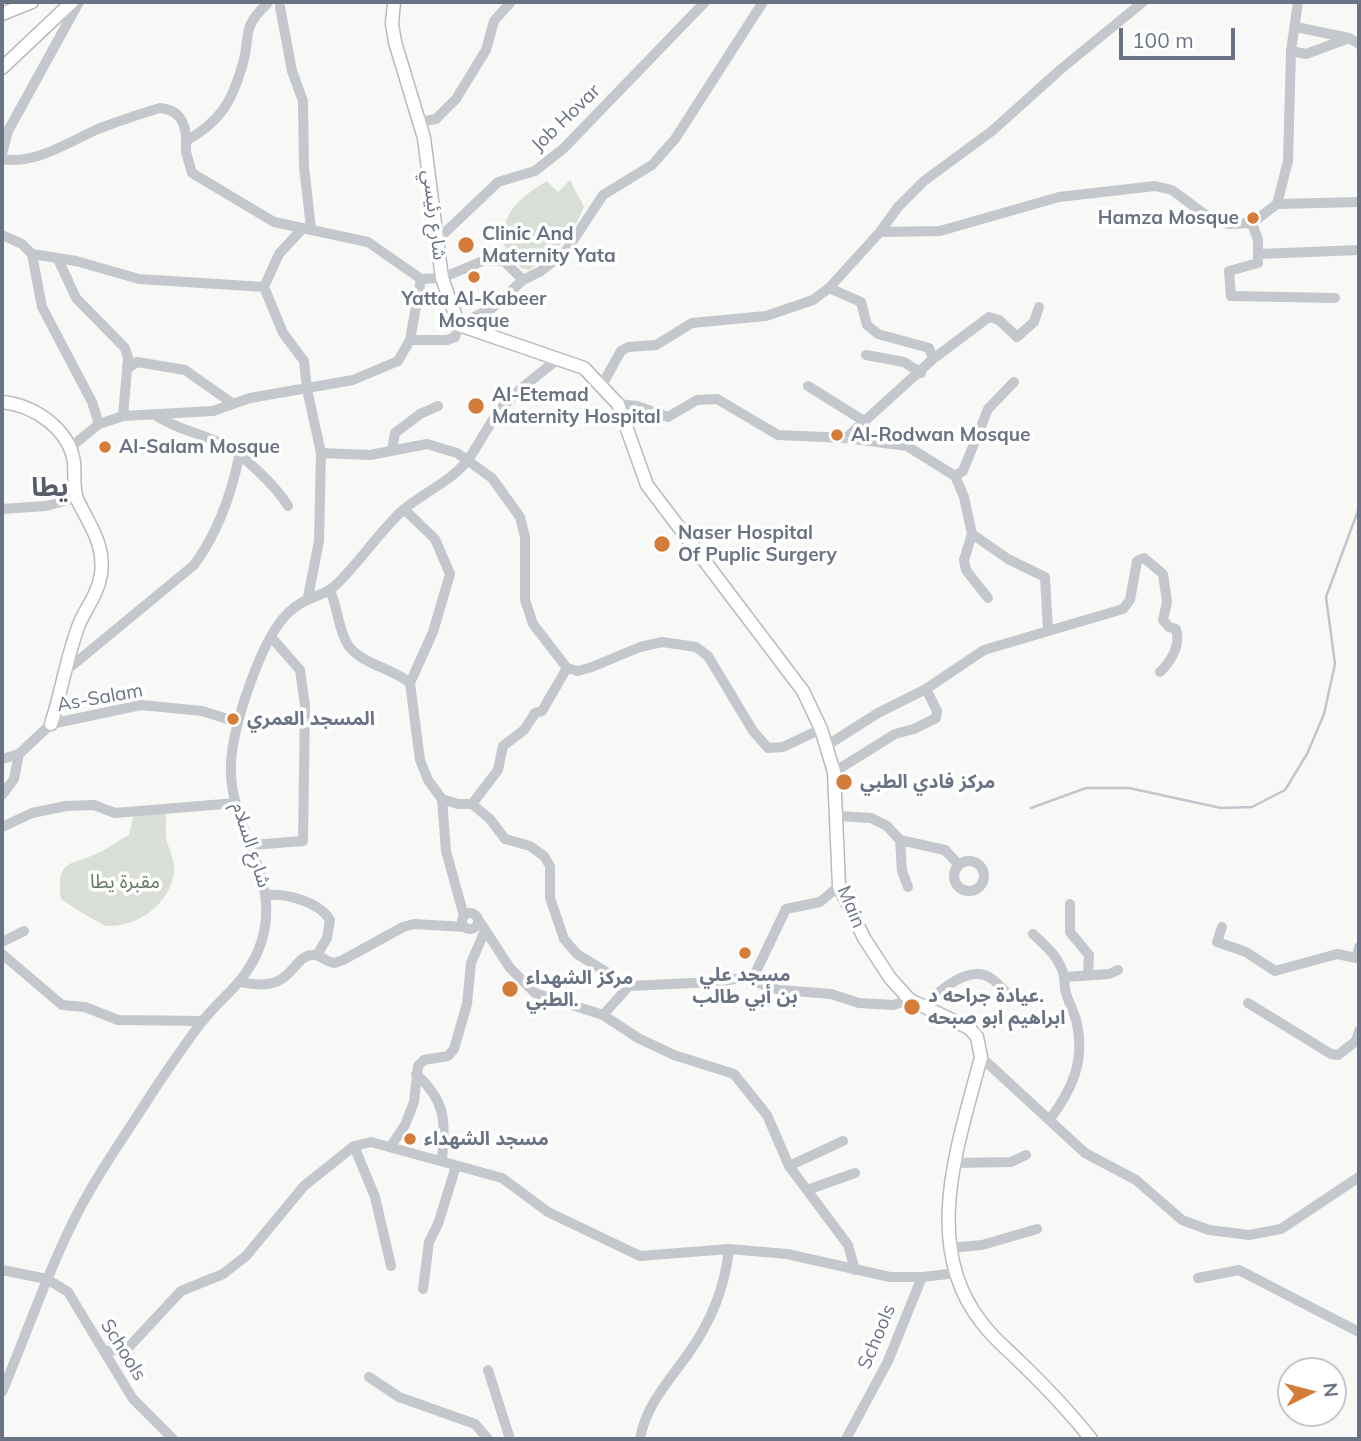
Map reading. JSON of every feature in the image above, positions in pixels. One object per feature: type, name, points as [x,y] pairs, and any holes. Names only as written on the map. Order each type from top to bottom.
[{"type":"main road","points":[[2,14],[32,2]]},
{"type":"main road","points":[[2,68],[72,2]]},
{"type":"main road","name":"شارع رئيسي","points":[[394,2],[392,24],[395,43],[419,122],[442,278],[459,325]]},
{"type":"main road","points":[[459,325],[558,359]]},
{"type":"main road","name":"Main","points":[[558,359],[584,368],[618,404],[647,485],[803,691],[821,729],[834,772],[839,816],[839,886],[864,938],[890,978],[910,1000]]},
{"type":"main road","points":[[2,402],[34,411],[53,425],[71,447],[76,498],[99,540],[102,564],[94,598],[80,623],[51,724]]},
{"type":"main road","points":[[910,1000],[926,1005],[968,1028],[977,1037],[981,1057],[948,1196],[950,1248],[967,1302],[983,1325],[1067,1408],[1091,1439]]},
{"type":"street","points":[[2,154],[8,131],[79,2]]},
{"type":"street","points":[[187,141],[213,125],[228,102],[243,62],[248,26],[266,3],[280,7],[290,2]]},
{"type":"street","points":[[419,122],[436,119],[456,99],[486,50],[494,21],[511,2]]},
{"type":"street","name":"Job Hovar","points":[[438,239],[498,182],[535,171],[564,148],[705,2]]},
{"type":"street","points":[[410,340],[447,340],[455,337],[459,325],[492,308],[523,281],[566,251],[603,195],[652,164],[675,139],[762,2]]},
{"type":"street","points":[[602,385],[621,351],[628,347],[656,345],[684,327],[701,321],[766,316],[813,300],[829,288],[880,232],[898,207],[925,181],[992,131],[1061,69],[1143,2]]},
{"type":"street","points":[[1277,204],[1287,161],[1291,51],[1298,2]]},
{"type":"street","points":[[280,7],[292,71],[303,100],[307,228],[279,254],[264,287],[283,333],[304,361],[307,389],[321,453],[319,541],[308,597]]},
{"type":"street","points":[[1296,27],[1349,38],[1359,44]]},
{"type":"street","points":[[1291,51],[1306,54],[1349,38]]},
{"type":"street","points":[[2,159],[15,162],[34,158],[97,130],[160,108],[176,113],[186,128],[186,152],[192,173],[274,222],[368,242],[421,279],[442,278],[485,260],[505,261],[523,281]]},
{"type":"street","points":[[880,232],[940,232],[1059,197],[1155,186],[1172,190],[1207,216],[1228,224],[1252,223],[1277,204],[1359,202]]},
{"type":"street","points":[[1252,223],[1259,254],[1257,264],[1228,271],[1231,296],[1335,298]]},
{"type":"street","points":[[2,235],[22,244],[32,254],[139,279],[264,287]]},
{"type":"street","points":[[1259,254],[1359,250]]},
{"type":"street","points":[[32,254],[42,307],[92,402],[99,424]]},
{"type":"street","points":[[58,259],[76,298],[122,343],[127,353],[123,416]]},
{"type":"street","points":[[71,447],[99,424],[123,416],[213,411],[232,403],[353,380],[398,361],[410,340],[421,279]]},
{"type":"street","points":[[829,288],[861,302],[867,325],[878,334],[929,348],[933,359]]},
{"type":"street","points":[[846,438],[921,373],[933,359],[989,317],[999,320],[1017,337],[1034,322],[1039,307]]},
{"type":"street","points":[[866,355],[904,362],[921,373]]},
{"type":"street","points":[[410,683],[397,671],[361,657],[347,644],[330,591],[404,509],[438,487],[467,461],[478,439],[508,400],[558,359]]},
{"type":"street","points":[[128,368],[137,362],[185,370],[232,403]]},
{"type":"street","points":[[955,476],[963,471],[988,409],[1014,382]]},
{"type":"street","points":[[808,386],[864,421]]},
{"type":"street","points":[[618,404],[637,406],[668,417],[697,400],[717,399],[778,435],[846,438],[907,446],[955,476],[964,497],[972,534],[964,560],[965,570],[988,598]]},
{"type":"street","points":[[392,450],[395,433],[420,414],[438,406]]},
{"type":"street","points":[[155,415],[176,429],[223,444],[270,483],[288,506]]},
{"type":"street","points":[[321,453],[370,455],[427,444],[457,453],[492,478],[520,517],[525,537],[525,600],[533,624],[567,668],[578,671],[640,647],[662,642],[681,642],[708,656],[753,731],[768,748],[783,747],[821,729]]},
{"type":"street","points":[[68,669],[194,565],[207,547],[233,486],[239,457]]},
{"type":"street","points":[[4,510],[46,506],[76,498]]},
{"type":"street","points":[[404,509],[435,539],[450,574],[433,632],[410,683],[419,760],[428,780],[442,799],[446,852],[458,893],[472,923],[535,993],[603,1014],[638,1038],[674,1055],[734,1074],[767,1115],[789,1166],[848,1245],[855,1270]]},
{"type":"street","points":[[972,534],[1008,559],[1045,577],[1048,630]]},
{"type":"street","points":[[827,746],[878,713],[926,689],[984,650],[1122,609],[1129,600],[1137,561],[1144,558],[1163,574],[1167,602],[1163,620],[1169,627],[1176,629],[1178,637],[1168,663],[1160,672]]},
{"type":"street","name":"شارع السلام","points":[[2,1392],[47,1279],[97,1178],[202,1021],[241,982],[258,951],[265,930],[267,895],[236,803],[231,771],[237,722],[243,701],[282,620],[308,597],[330,591]]},
{"type":"street","points":[[252,845],[303,841],[305,705],[300,670],[272,638]]},
{"type":"street","points":[[472,804],[498,771],[503,746],[524,730],[535,713],[542,711],[567,668]]},
{"type":"street","points":[[834,772],[895,734],[914,729],[936,718],[937,711],[926,689]]},
{"type":"street","name":"As-Salam","points":[[51,724],[141,705],[202,711],[237,722]]},
{"type":"street","points":[[2,759],[19,754],[51,724]]},
{"type":"street","points":[[2,795],[14,779],[19,754]]},
{"type":"street","points":[[442,799],[458,804],[472,804],[490,819],[505,839],[530,846],[544,856],[550,866],[550,898],[564,939],[577,954],[629,986],[714,982],[738,978],[780,990],[831,994],[870,1004],[904,1004],[910,1000]]},
{"type":"street","points":[[2,827],[32,813],[66,806],[94,805],[119,813],[236,803]]},
{"type":"street","points":[[839,816],[871,818],[887,826],[900,840],[945,850],[958,864]]},
{"type":"street","points":[[900,840],[902,871],[908,887]]},
{"type":"street","points":[[752,980],[786,909],[820,902],[839,886]]},
{"type":"street","points":[[267,895],[298,898],[327,915],[330,928],[317,955]]},
{"type":"street","points":[[1070,904],[1070,932],[1089,955],[1088,973]]},
{"type":"street","points":[[241,982],[257,986],[277,983],[305,957],[317,955],[334,963],[403,927],[472,923]]},
{"type":"street","points":[[472,923],[500,954]]},
{"type":"street","points":[[391,1146],[405,1125],[414,1102],[416,1074],[424,1060],[448,1056],[454,1049],[467,1004],[472,923]]},
{"type":"street","points":[[1222,927],[1217,942],[1246,952],[1275,971],[1336,954],[1356,958],[1359,947]]},
{"type":"street","points":[[2,942],[24,931]]},
{"type":"street","points":[[1033,934],[1059,963],[1065,992],[1077,1023],[1079,1066],[1068,1096],[1050,1119]]},
{"type":"street","points":[[2,954],[62,1005],[85,1007],[118,1020],[202,1021]]},
{"type":"street","points":[[1064,978],[1088,973],[1109,974],[1118,970]]},
{"type":"street","points":[[926,1005],[943,986],[979,974],[991,978],[1012,999]]},
{"type":"street","points":[[603,1014],[629,986]]},
{"type":"street","points":[[1248,1003],[1331,1054],[1338,1055],[1348,1050],[1359,1031]]},
{"type":"street","points":[[981,1057],[1086,1153],[1136,1180],[1182,1220],[1227,1234],[1258,1234],[1281,1228],[1359,1177]]},
{"type":"street","points":[[416,1074],[432,1088],[441,1102],[442,1160]]},
{"type":"street","points":[[789,1166],[843,1141]]},
{"type":"street","points":[[105,1351],[128,1349],[181,1292],[223,1274],[246,1256],[304,1186],[354,1146],[371,1142],[502,1178],[548,1212],[631,1253],[649,1256],[729,1249],[787,1254],[890,1277],[956,1273]]},
{"type":"street","points":[[354,1146],[375,1197],[391,1266]]},
{"type":"street","points":[[954,1163],[1011,1162],[1027,1156]]},
{"type":"street","points":[[423,1289],[429,1242],[438,1224],[456,1166]]},
{"type":"street","points":[[807,1190],[855,1173]]},
{"type":"street","points":[[950,1248],[982,1245],[1037,1229]]},
{"type":"street","points":[[640,1439],[652,1405],[689,1353],[720,1297],[726,1279],[729,1249]]},
{"type":"street","points":[[2,1270],[47,1279]]},
{"type":"street","points":[[1198,1278],[1240,1270],[1359,1332]]},
{"type":"street","name":"Schools","points":[[846,1439],[888,1361],[922,1277]]},
{"type":"street","name":"Schools","points":[[47,1279],[68,1292],[133,1399],[173,1439]]},
{"type":"street","points":[[488,1370],[510,1439]]},
{"type":"street","points":[[369,1377],[399,1398],[475,1424],[488,1439]]},
{"type":"green space","points":[[570,180],[584,207],[573,229],[562,243],[529,270],[521,268],[501,241],[510,212],[522,198],[547,181],[558,192]]},
{"type":"green space","name":"مقبرة يطا","points":[[167,810],[166,837],[174,864],[174,874],[165,895],[150,912],[130,923],[107,926],[61,899],[61,876],[67,865],[100,852],[129,835],[133,817],[141,813]]},
{"type":"waterway","points":[[1031,808],[1086,788],[1129,788],[1221,808],[1252,807],[1285,790],[1307,754],[1324,714],[1335,664],[1326,597],[1359,508]]},
{"type":"place","name":"Hamza Mosque","points":[[1253,218]]},
{"type":"place","name":"Clinic And Maternity Yata","points":[[466,245]]},
{"type":"place","name":"Yatta Al-Kabeer Mosque","points":[[474,277]]},
{"type":"place","name":"Al-Etemad Maternity Hospital","points":[[476,406]]},
{"type":"place","name":"Al-Rodwan Mosque","points":[[837,435]]},
{"type":"place","name":"Al-Salam Mosque","points":[[105,447]]},
{"type":"place","name":"Naser Hospital Of Puplic Surgery","points":[[662,544]]},
{"type":"place","name":"المسجد العمري","points":[[233,719]]},
{"type":"place","name":"مركز فادي الطبي","points":[[844,782]]},
{"type":"place","name":"مسجد علي بن أبي طالب","points":[[745,953]]},
{"type":"place","name":"مركز الشهداء الطبي.","points":[[510,989]]},
{"type":"place","name":"عيادة جراحه د. ابراهيم ابو صبحه","points":[[912,1007]]},
{"type":"place","name":"مسجد الشهداء","points":[[410,1139]]},
{"type":"district","name":"يطا","points":[[50,488]]}]
